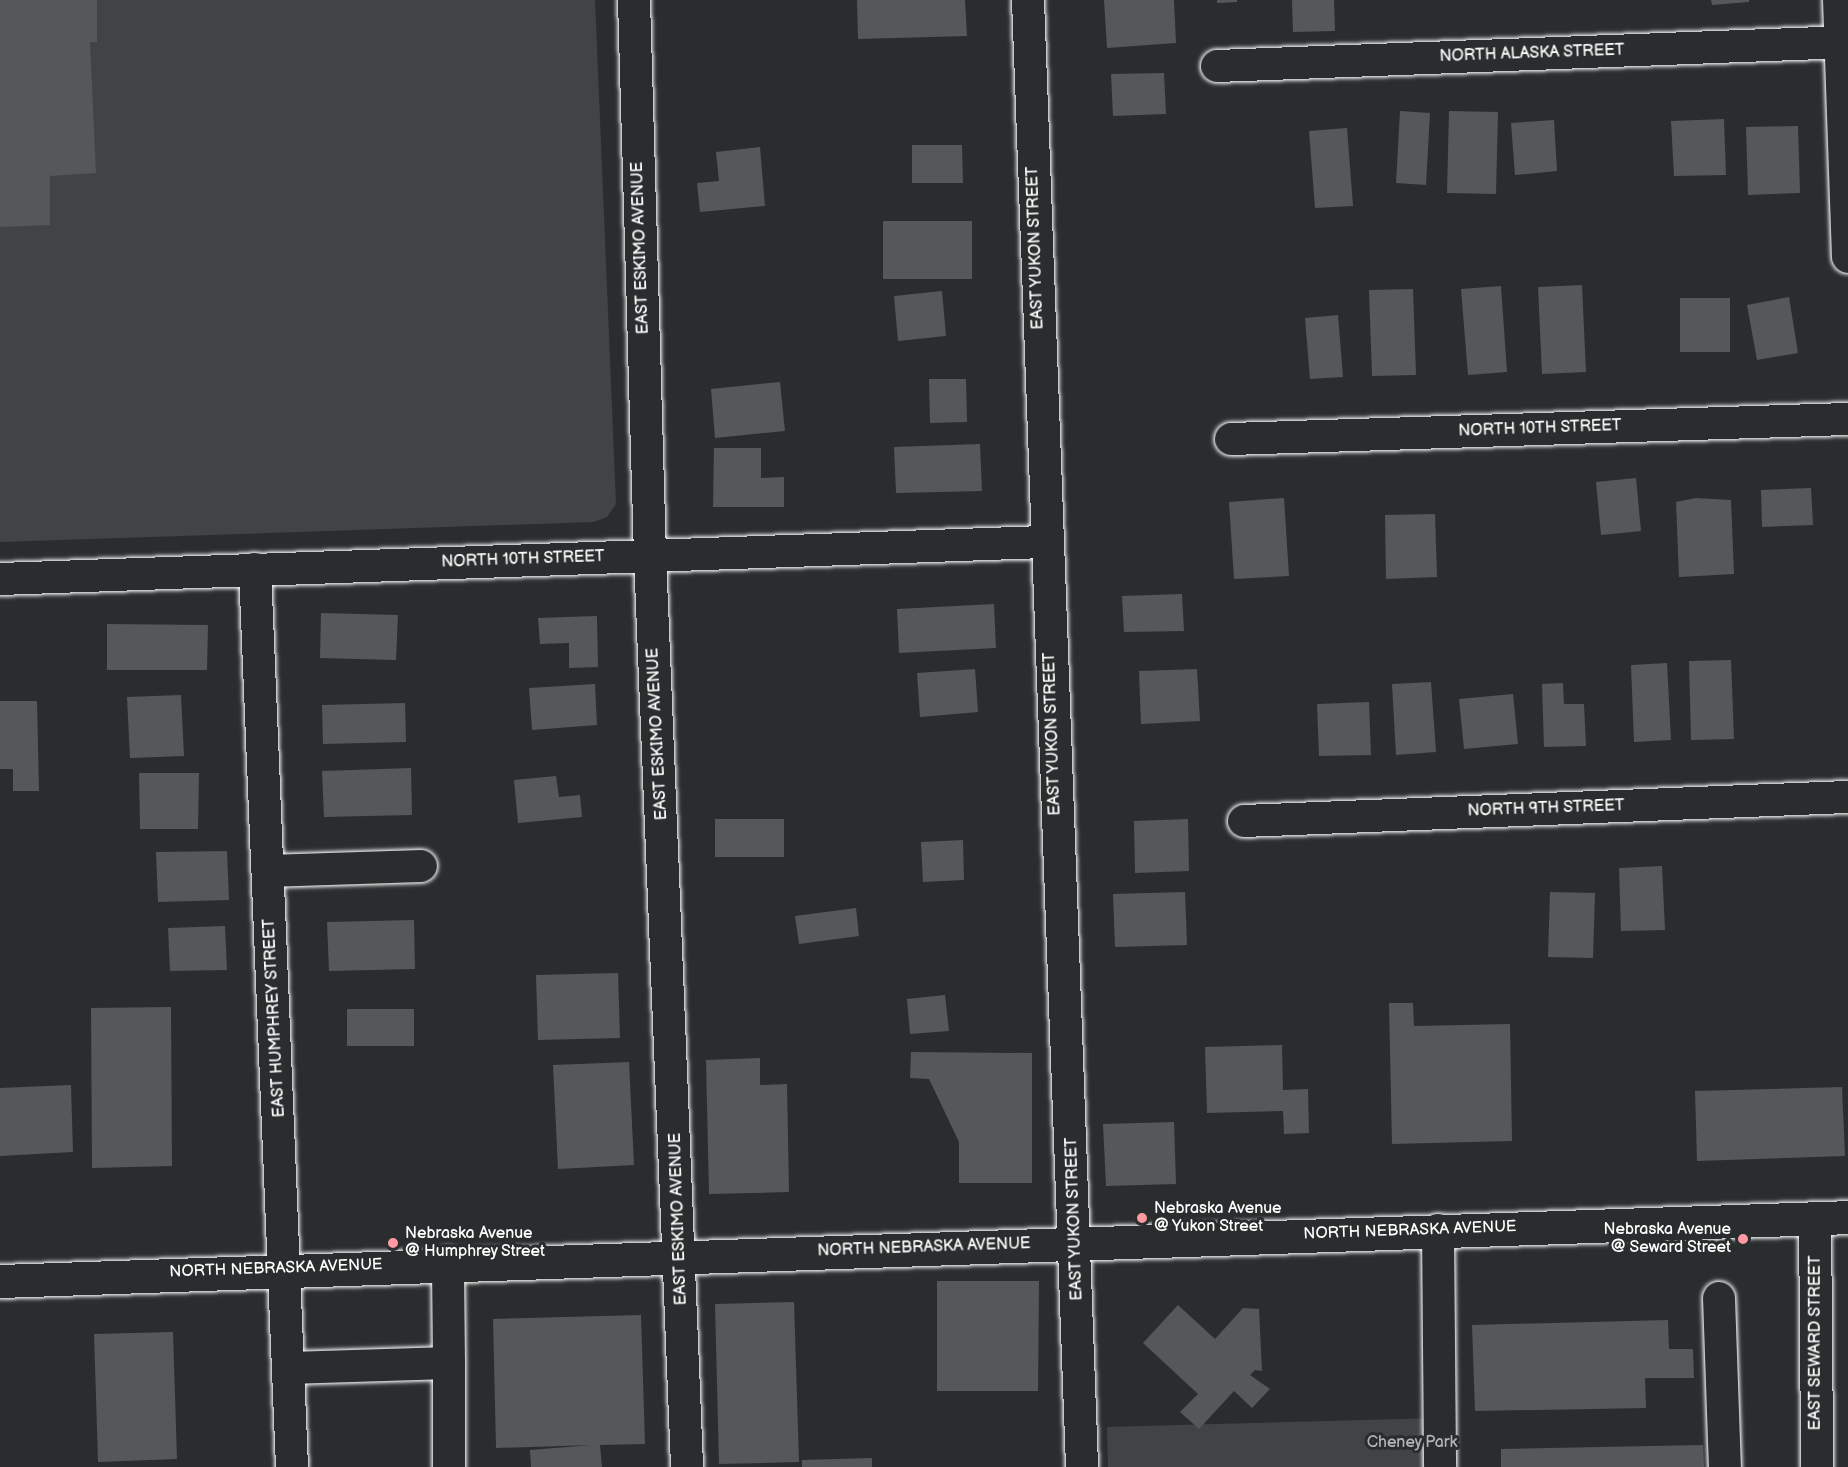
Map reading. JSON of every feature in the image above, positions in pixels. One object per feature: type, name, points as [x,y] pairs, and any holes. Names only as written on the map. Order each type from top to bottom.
[{"type":"main road","name":"NORTH NEBRASKA AVENUE","points":[[0,1281],[286,1268],[1077,1244],[1848,1217]]},
{"type":"street","name":"EAST ESKIMO AVENUE","points":[[634,0],[650,556],[681,1256],[687,1467]]},
{"type":"street","name":"EAST YUKON STREET","points":[[1028,0],[1045,542],[1077,1244],[1082,1467]]},
{"type":"street","points":[[1839,0],[1844,42],[1848,257]]},
{"type":"street","name":"NORTH ALASKA STREET","points":[[1217,66],[1844,42]]},
{"type":"street","name":"NORTH 10TH STREET","points":[[1231,440],[1848,419]]},
{"type":"street","name":"NORTH 10TH STREET","points":[[0,579],[1045,542]]},
{"type":"street","name":"EAST HUMPHREY STREET","points":[[255,569],[286,1268],[292,1467]]},
{"type":"street","name":"NORTH 9TH STREET","points":[[1244,821],[1848,797]]},
{"type":"street","points":[[268,870],[421,866]]},
{"type":"street","name":"EAST SEWARD STREET","points":[[1815,1218],[1817,1467]]},
{"type":"street","points":[[1438,1230],[1440,1467]]},
{"type":"street","points":[[448,1263],[449,1467]]},
{"type":"street","points":[[1719,1298],[1725,1467]]},
{"type":"street","points":[[289,1368],[449,1363]]},
{"type":"green space","points":[[0,0],[595,0],[616,504],[607,517],[594,522],[0,542]]},
{"type":"green space","name":"Cheney Park","points":[[1439,1418],[1440,1467],[1108,1467],[1107,1427]]},
{"type":"building","points":[[0,0],[97,0],[97,42],[90,42],[96,173],[50,176],[50,225],[0,227]]},
{"type":"building","points":[[857,0],[965,0],[967,36],[858,39]]},
{"type":"building","points":[[1104,0],[1174,0],[1176,43],[1107,48]]},
{"type":"building","points":[[1217,0],[1237,0],[1237,2],[1217,3]]},
{"type":"building","points":[[1292,0],[1334,0],[1335,31],[1293,32]]},
{"type":"building","points":[[1711,0],[1749,0],[1749,2],[1712,5]]},
{"type":"building","points":[[1164,73],[1166,114],[1113,116],[1111,74]]},
{"type":"building","points":[[1400,111],[1430,113],[1426,185],[1396,183]]},
{"type":"building","points":[[1449,111],[1498,112],[1496,194],[1447,193]]},
{"type":"building","points":[[1724,119],[1726,175],[1674,176],[1671,121]]},
{"type":"building","points":[[1554,120],[1557,171],[1515,175],[1511,123]]},
{"type":"building","points":[[1798,126],[1800,193],[1748,195],[1746,127]]},
{"type":"building","points":[[1347,128],[1353,206],[1315,208],[1309,131]]},
{"type":"building","points":[[912,145],[962,145],[963,183],[912,183]]},
{"type":"building","points":[[760,147],[765,206],[700,212],[697,183],[719,181],[716,152]]},
{"type":"building","points":[[883,221],[972,221],[972,279],[883,279]]},
{"type":"building","points":[[1582,285],[1586,372],[1542,374],[1538,287]]},
{"type":"building","points":[[1501,286],[1507,372],[1468,375],[1461,289]]},
{"type":"building","points":[[1413,289],[1416,375],[1372,376],[1369,290]]},
{"type":"building","points":[[942,291],[946,336],[898,341],[894,296]]},
{"type":"building","points":[[1789,297],[1798,353],[1757,360],[1747,305]]},
{"type":"building","points":[[1680,298],[1730,298],[1730,352],[1680,352]]},
{"type":"building","points":[[1338,315],[1343,377],[1310,379],[1305,318]]},
{"type":"building","points":[[929,379],[966,379],[967,422],[930,423]]},
{"type":"building","points":[[780,382],[785,431],[715,438],[711,389]]},
{"type":"building","points":[[980,444],[982,491],[896,493],[894,447]]},
{"type":"building","points":[[714,448],[761,448],[761,478],[784,477],[784,507],[713,507]]},
{"type":"building","points":[[1636,478],[1641,531],[1601,535],[1596,482]]},
{"type":"building","points":[[1811,488],[1813,525],[1762,527],[1761,490]]},
{"type":"building","points":[[1284,498],[1289,576],[1234,579],[1229,502]]},
{"type":"building","points":[[1696,498],[1731,500],[1734,574],[1679,577],[1676,502]]},
{"type":"building","points":[[1435,514],[1437,577],[1386,579],[1385,515]]},
{"type":"building","points":[[1182,594],[1184,631],[1124,632],[1122,596]]},
{"type":"building","points":[[994,604],[996,648],[899,653],[897,609]]},
{"type":"building","points":[[321,613],[398,615],[396,660],[320,658]]},
{"type":"building","points":[[597,616],[598,667],[569,668],[569,643],[540,644],[538,618]]},
{"type":"building","points":[[107,624],[208,625],[207,670],[107,670]]},
{"type":"building","points":[[1731,660],[1734,739],[1691,740],[1689,661]]},
{"type":"building","points":[[1667,663],[1671,740],[1634,742],[1631,665]]},
{"type":"building","points":[[975,669],[978,712],[920,717],[917,673]]},
{"type":"building","points":[[1197,669],[1200,721],[1141,724],[1139,671]]},
{"type":"building","points":[[1431,682],[1436,752],[1396,755],[1392,684]]},
{"type":"building","points":[[1563,683],[1564,704],[1584,704],[1586,746],[1544,747],[1542,684]]},
{"type":"building","points":[[595,684],[597,725],[532,730],[529,688]]},
{"type":"building","points":[[1513,694],[1518,744],[1464,749],[1459,699]]},
{"type":"building","points":[[181,695],[184,756],[130,758],[127,697]]},
{"type":"building","points":[[0,701],[37,701],[39,791],[13,791],[13,769],[0,769]]},
{"type":"building","points":[[1369,702],[1371,755],[1319,756],[1317,704]]},
{"type":"building","points":[[405,703],[406,742],[323,744],[322,705]]},
{"type":"building","points":[[411,768],[412,815],[324,817],[322,771]]},
{"type":"building","points":[[139,773],[199,773],[198,829],[140,829]]},
{"type":"building","points":[[556,776],[559,797],[580,795],[582,817],[518,823],[514,780]]},
{"type":"building","points":[[715,819],[784,819],[784,857],[715,857]]},
{"type":"building","points":[[1188,819],[1189,871],[1135,873],[1134,821]]},
{"type":"building","points":[[963,840],[964,880],[923,882],[921,842]]},
{"type":"building","points":[[227,851],[229,900],[158,902],[156,852]]},
{"type":"building","points":[[1662,866],[1665,930],[1621,931],[1619,868]]},
{"type":"building","points":[[1185,892],[1187,945],[1115,947],[1113,894]]},
{"type":"building","points":[[1550,892],[1595,893],[1593,958],[1548,957]]},
{"type":"building","points":[[856,908],[859,936],[799,944],[795,916]]},
{"type":"building","points":[[414,920],[415,969],[329,971],[327,922]]},
{"type":"building","points":[[225,926],[227,970],[170,971],[168,928]]},
{"type":"building","points":[[618,973],[620,1038],[538,1040],[536,975]]},
{"type":"building","points":[[945,995],[949,1031],[910,1034],[907,999]]},
{"type":"building","points":[[1389,1003],[1413,1003],[1414,1026],[1510,1024],[1512,1141],[1392,1144]]},
{"type":"building","points":[[171,1007],[172,1166],[92,1168],[91,1008]]},
{"type":"building","points":[[347,1009],[414,1009],[414,1046],[347,1046]]},
{"type":"building","points":[[1282,1045],[1283,1090],[1308,1089],[1309,1133],[1284,1134],[1283,1111],[1207,1113],[1205,1047]]},
{"type":"building","points":[[911,1052],[1032,1053],[1032,1183],[959,1183],[959,1142],[929,1079],[910,1078]]},
{"type":"building","points":[[760,1058],[760,1085],[787,1084],[789,1192],[709,1194],[706,1060]]},
{"type":"building","points":[[629,1062],[634,1165],[558,1169],[553,1065]]},
{"type":"building","points":[[71,1085],[73,1152],[0,1156],[0,1088]]},
{"type":"building","points":[[1842,1087],[1845,1156],[1697,1161],[1695,1091]]},
{"type":"building","points":[[1174,1122],[1176,1184],[1106,1186],[1103,1124]]},
{"type":"building","points":[[937,1281],[1039,1281],[1038,1391],[937,1391]]},
{"type":"building","points":[[794,1302],[799,1462],[719,1464],[715,1304]]},
{"type":"building","points":[[1178,1305],[1215,1339],[1243,1308],[1259,1309],[1262,1371],[1255,1370],[1250,1375],[1270,1389],[1252,1408],[1234,1391],[1199,1429],[1180,1412],[1198,1394],[1143,1343]]},
{"type":"building","points":[[641,1315],[645,1444],[600,1445],[602,1467],[531,1467],[530,1450],[592,1445],[496,1448],[493,1319]]},
{"type":"building","points":[[1668,1320],[1669,1349],[1693,1349],[1694,1378],[1645,1378],[1646,1408],[1475,1411],[1472,1325]]},
{"type":"building","points":[[173,1332],[177,1459],[98,1462],[94,1334]]},
{"type":"building","points":[[1703,1445],[1704,1467],[1501,1467],[1501,1449]]},
{"type":"building","points":[[872,1458],[872,1467],[802,1467],[802,1460]]},
{"type":"place","name":"Nebraska Avenue @ Yukon Street","points":[[1142,1218]]},
{"type":"place","name":"Nebraska Avenue @ Seward Street","points":[[1743,1239]]},
{"type":"place","name":"Nebraska Avenue @ Humphrey Street","points":[[393,1243]]}]
